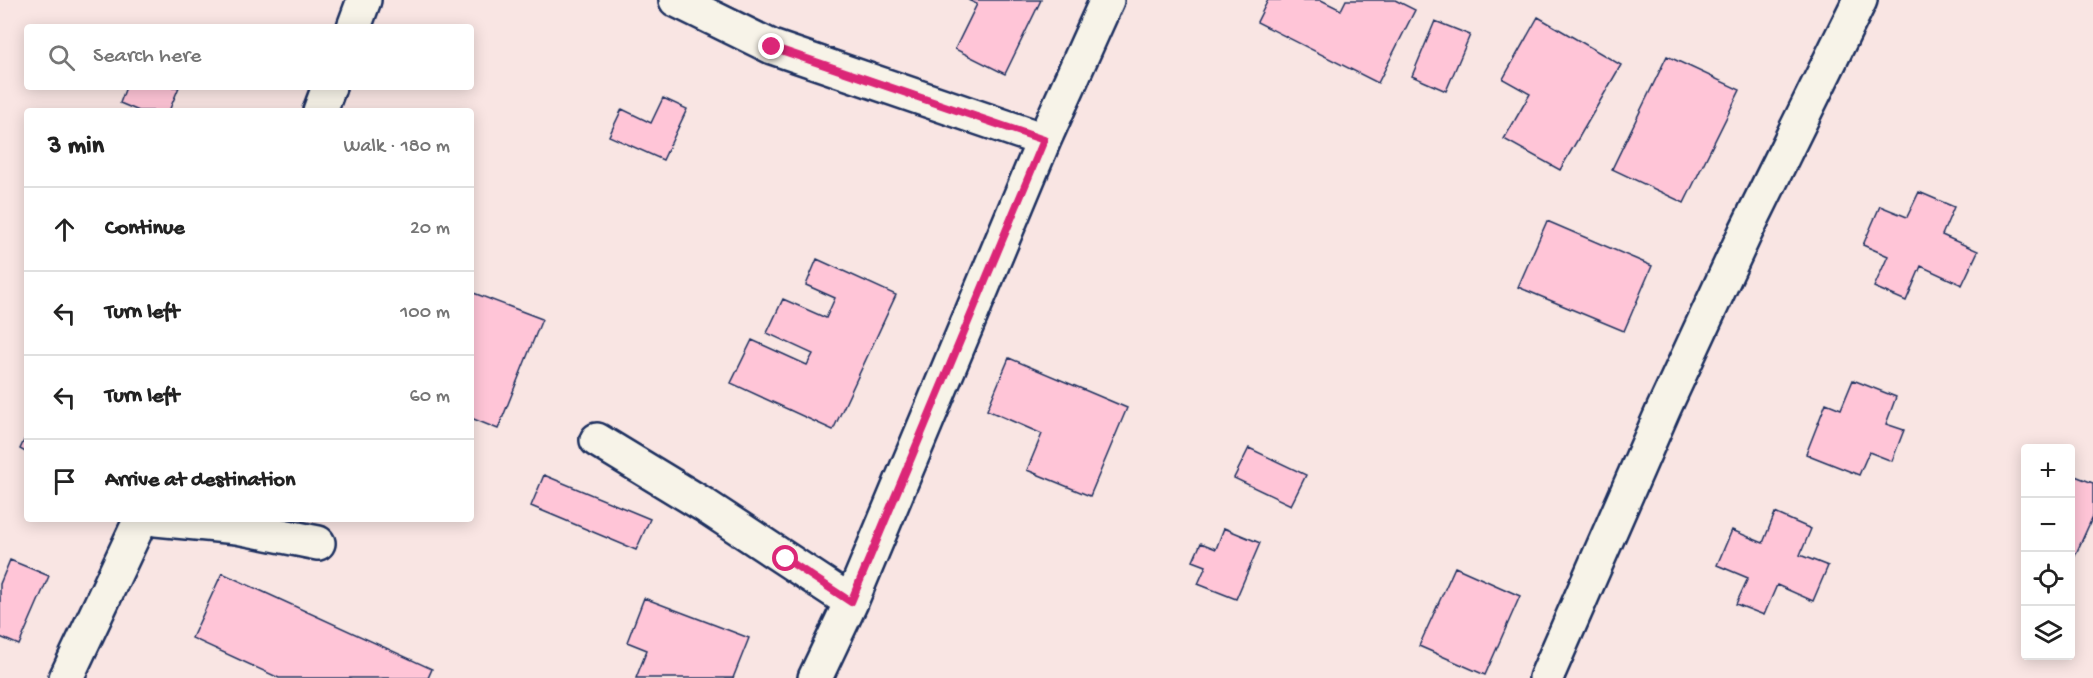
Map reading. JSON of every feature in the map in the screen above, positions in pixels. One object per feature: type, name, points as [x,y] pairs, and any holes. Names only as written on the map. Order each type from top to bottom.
[{"type":"street","points":[[355,24],[364,0]]},
{"type":"street","points":[[676,0],[772,47],[1044,140]]},
{"type":"street","points":[[815,678],[851,602],[1044,140],[1107,0]]},
{"type":"street","points":[[1546,678],[1664,408],[1741,242],[1860,0]]},
{"type":"street","points":[[321,108],[328,90]]},
{"type":"street","points":[[597,440],[704,505],[851,602]]},
{"type":"street","points":[[66,678],[140,522]]},
{"type":"street","points":[[186,522],[237,527],[318,543]]},
{"type":"building","points":[[968,0],[1041,0],[1005,74],[955,49],[977,4]]},
{"type":"building","points":[[1268,0],[1321,0],[1341,10],[1346,0],[1395,0],[1415,10],[1378,83],[1257,22]]},
{"type":"building","points":[[1538,17],[1621,65],[1560,170],[1504,139],[1530,94],[1503,79]]},
{"type":"building","points":[[1435,21],[1470,35],[1446,91],[1412,76]]},
{"type":"building","points":[[1667,56],[1740,90],[1684,203],[1612,169]]},
{"type":"building","points":[[125,90],[178,90],[170,108],[132,108],[120,103]]},
{"type":"building","points":[[663,98],[687,109],[663,160],[609,136],[622,109],[651,123]]},
{"type":"building","points":[[1919,192],[1954,207],[1942,235],[1978,251],[1962,285],[1921,266],[1906,301],[1874,287],[1888,256],[1863,245],[1880,206],[1907,217]]},
{"type":"building","points":[[1547,221],[1652,266],[1624,331],[1518,287]]},
{"type":"building","points":[[817,259],[896,295],[833,430],[731,383],[752,340],[807,365],[813,354],[767,333],[783,299],[826,318],[835,298],[806,285]]},
{"type":"building","points":[[474,293],[542,319],[498,429],[474,419]]},
{"type":"building","points":[[1009,358],[1127,408],[1090,496],[1027,470],[1042,434],[987,410]]},
{"type":"building","points":[[1853,380],[1896,397],[1886,424],[1904,430],[1892,461],[1869,452],[1859,475],[1806,454],[1826,403],[1841,409]]},
{"type":"building","points":[[1249,448],[1306,475],[1291,505],[1234,478]]},
{"type":"building","points":[[544,475],[650,519],[636,550],[531,506]]},
{"type":"building","points":[[2075,476],[2093,483],[2093,516],[2075,556]]},
{"type":"building","points":[[1775,513],[1811,529],[1800,555],[1828,566],[1813,601],[1777,585],[1764,615],[1736,604],[1748,578],[1717,565],[1732,530],[1763,543]]},
{"type":"building","points":[[1224,528],[1260,543],[1236,599],[1198,584],[1206,566],[1193,561],[1201,543],[1216,549]]},
{"type":"building","points":[[10,560],[49,576],[19,645],[0,637],[0,584]]},
{"type":"building","points":[[1455,567],[1520,596],[1485,675],[1419,646]]},
{"type":"building","points":[[222,573],[432,669],[428,678],[279,678],[192,638]]},
{"type":"building","points":[[644,598],[749,638],[733,678],[636,678],[647,650],[627,642]]},
{"type":"route","points":[[772,47],[1044,140],[970,311],[851,602],[786,559]]}]
